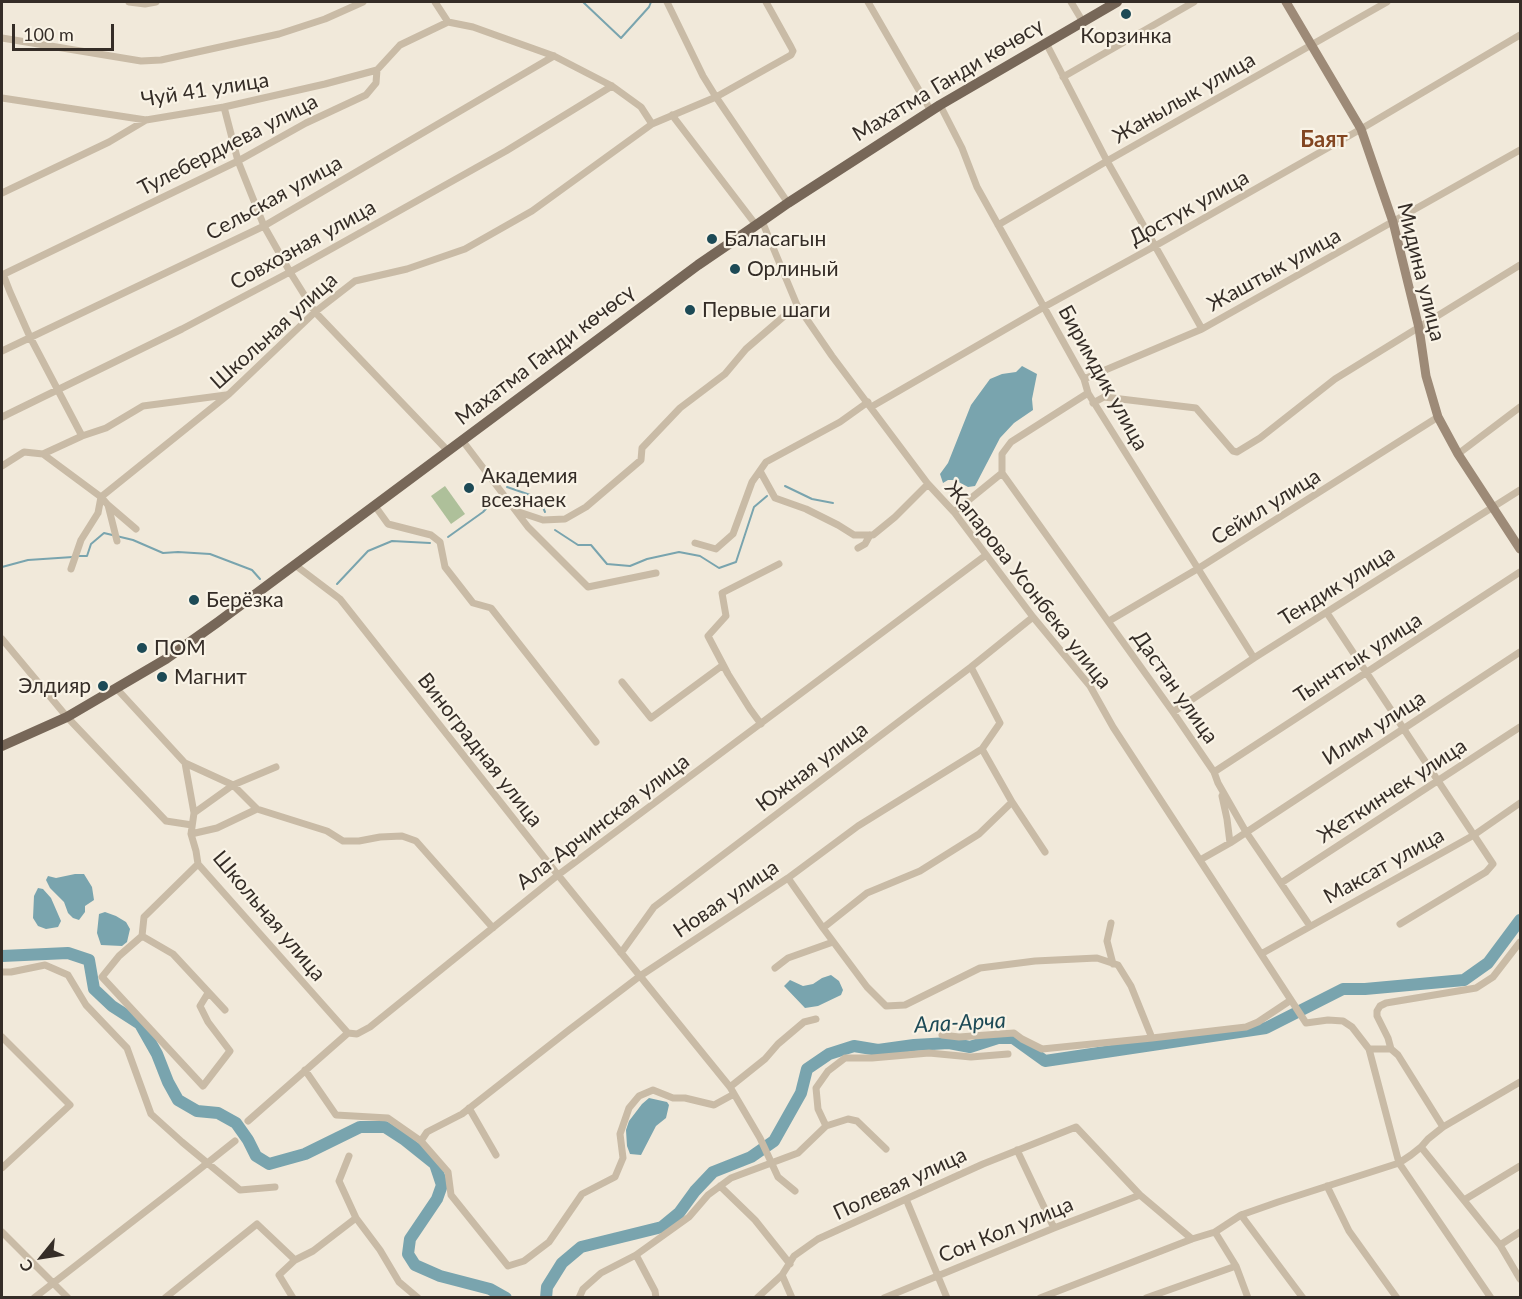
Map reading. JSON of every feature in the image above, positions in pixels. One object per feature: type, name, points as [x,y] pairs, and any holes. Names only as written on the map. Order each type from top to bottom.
[{"type":"main road","name":"Махатма Ганди көчөсү","points":[[2,746],[67,717],[166,659],[698,265],[788,203],[935,108],[1118,2]]},
{"type":"street","points":[[129,2],[145,4],[156,2]]},
{"type":"street","points":[[2,38],[141,61],[161,60],[279,34],[363,2]]},
{"type":"street","points":[[435,2],[448,22],[473,27],[554,56],[612,86],[641,106],[652,124]]},
{"type":"street","points":[[667,2],[703,76],[788,203]]},
{"type":"street","name":"Школьная улица","points":[[100,497],[229,394],[315,312],[355,281],[407,269],[465,249],[532,211],[652,124],[716,97],[791,55],[793,51],[766,2]]},
{"type":"street","name":"Биримдик улица","points":[[868,2],[962,148],[977,187],[1083,379],[1093,403],[1254,658]]},
{"type":"street","points":[[1071,2],[1083,22]]},
{"type":"street","points":[[1063,77],[1194,2]]},
{"type":"street","name":"Мидина улица","points":[[1287,2],[1361,129],[1393,222],[1419,327],[1426,376],[1438,417],[1458,454],[1521,549]]},
{"type":"street","name":"Жанылык улица","points":[[998,225],[1387,2]]},
{"type":"street","name":"Тулебердиева улица","points":[[2,274],[238,161],[306,123],[366,94],[375,83],[377,70],[400,45],[448,22]]},
{"type":"street","name":"Достук улица","points":[[760,471],[766,462],[1155,246],[1521,35]]},
{"type":"street","name":"Жаштык улица","points":[[1046,43],[1107,161],[1202,329],[1521,150]]},
{"type":"street","name":"Сельская улица","points":[[2,351],[264,226],[554,56]]},
{"type":"street","name":"Чуй 41 улица","points":[[2,98],[146,120],[224,107],[377,70]]},
{"type":"street","name":"Совхозная улица","points":[[2,417],[182,329],[290,272],[506,151],[612,86]]},
{"type":"street","points":[[224,107],[238,161],[264,226],[315,312],[448,451]]},
{"type":"street","name":"Жапарова Усонбека улица","points":[[672,115],[759,223],[797,305],[832,356],[928,484],[954,512],[1033,617],[1090,686],[1113,727],[1306,1023],[1328,1020],[1343,1022],[1352,1027],[1369,1049]]},
{"type":"street","points":[[2,193],[109,141],[146,120]]},
{"type":"street","points":[[1093,403],[1104,397],[1196,408],[1233,451],[1237,452],[1260,438],[1335,379],[1521,265]]},
{"type":"street","points":[[2,274],[30,337],[82,436]]},
{"type":"street","points":[[516,511],[543,520],[565,519],[586,507],[641,460],[642,448],[680,408],[725,374],[746,350],[797,305]]},
{"type":"street","points":[[1083,379],[1202,329]]},
{"type":"street","points":[[954,512],[1002,473],[1002,454],[1011,442],[1088,393]]},
{"type":"street","points":[[2,466],[24,452],[43,454],[106,428],[143,406],[229,394]]},
{"type":"street","points":[[1458,454],[1521,407]]},
{"type":"street","name":"Сейил улица","points":[[1109,621],[1199,568],[1438,417]]},
{"type":"street","points":[[462,440],[528,527],[588,587],[656,573]]},
{"type":"street","points":[[43,454],[100,497],[136,528]]},
{"type":"street","points":[[695,543],[716,549],[733,534],[752,482],[760,471],[775,498],[806,509],[854,535],[873,536],[928,484]]},
{"type":"street","name":"Дастан улица","points":[[1002,473],[1214,772],[1246,832],[1310,927]]},
{"type":"street","name":"Тендик улица","points":[[1173,712],[1254,658],[1521,490]]},
{"type":"street","points":[[71,569],[81,540],[99,513],[100,497]]},
{"type":"street","points":[[108,504],[117,541]]},
{"type":"street","points":[[375,506],[388,524],[431,535],[440,543],[445,567],[473,603],[490,608],[596,742]]},
{"type":"street","points":[[858,548],[865,544],[870,535]]},
{"type":"street","name":"Ала-Арчинская улица","points":[[248,1121],[348,1033],[357,1034],[370,1027],[558,875],[986,555]]},
{"type":"street","points":[[761,724],[723,665],[708,636],[726,616],[722,593],[779,564]]},
{"type":"street","name":"Виноградная улица","points":[[295,565],[340,599],[558,875],[730,1087],[760,1138],[778,1177],[795,1191]]},
{"type":"street","name":"Тынчтык улица","points":[[1214,772],[1521,572]]},
{"type":"street","points":[[1327,613],[1493,864],[1486,872],[1400,924]]},
{"type":"street","name":"Южная улица","points":[[621,953],[654,907],[971,667],[1033,617]]},
{"type":"street","points":[[2,639],[67,717],[166,821],[192,825]]},
{"type":"street","name":"Илим улица","points":[[1200,860],[1230,843],[1521,652]]},
{"type":"street","points":[[622,682],[651,718],[723,665]]},
{"type":"street","name":"Новая улица","points":[[421,1141],[427,1132],[462,1114],[640,976],[788,878],[858,826],[982,749],[1000,723],[971,667]]},
{"type":"street","points":[[117,688],[185,763],[233,785],[257,809],[327,831],[343,841],[380,837],[402,837],[416,841],[493,928]]},
{"type":"street","name":"Жеткинчек улица","points":[[1281,883],[1521,727]]},
{"type":"street","points":[[982,749],[1012,802],[1045,852]]},
{"type":"street","name":"Школьная улица","points":[[185,763],[194,813],[191,834],[198,864],[348,1033]]},
{"type":"street","points":[[194,813],[233,785],[276,767]]},
{"type":"street","points":[[1218,783],[1225,806],[1230,843]]},
{"type":"street","points":[[823,928],[867,893],[920,871],[979,834],[1012,802]]},
{"type":"street","name":"Максат улица","points":[[1261,954],[1474,835],[1521,803]]},
{"type":"street","points":[[191,834],[217,828],[257,809]]},
{"type":"street","points":[[198,864],[144,917],[142,936],[119,956],[102,977],[203,1086],[230,1051],[208,1022],[200,1006],[208,993]]},
{"type":"street","points":[[788,878],[867,987],[886,1006],[905,1005],[980,968],[1035,961],[1097,958],[1119,965],[1131,986],[1152,1038]]},
{"type":"street","points":[[1111,923],[1107,941],[1113,964]]},
{"type":"street","points":[[142,936],[172,954],[225,1010]]},
{"type":"street","points":[[774,968],[788,958],[833,942]]},
{"type":"street","points":[[1443,1127],[1398,1055],[1391,1049],[1377,1011],[1386,1003],[1476,988],[1493,977],[1521,942]]},
{"type":"street","points":[[2,972],[45,965],[68,975],[86,1005],[127,1048],[152,1114],[240,1190],[275,1187]]},
{"type":"street","points":[[942,1035],[959,1037],[1014,1033],[1042,1049],[1152,1038],[1246,1027],[1258,1022],[1291,1000]]},
{"type":"street","points":[[730,1087],[765,1059],[778,1044],[804,1022],[816,1019]]},
{"type":"street","points":[[2,1037],[70,1105],[2,1168]]},
{"type":"street","points":[[1391,1049],[1369,1049],[1399,1163],[1491,1298]]},
{"type":"street","points":[[579,1298],[583,1289],[601,1273],[636,1255],[689,1217],[708,1195],[731,1178],[798,1153],[826,1126],[818,1108],[816,1088],[828,1071],[845,1058],[929,1053],[971,1057],[1008,1053]]},
{"type":"street","points":[[305,1070],[336,1115],[388,1118],[421,1141],[448,1172],[451,1195],[508,1266],[524,1261],[549,1242],[582,1194],[615,1177],[623,1158],[620,1134],[629,1108],[639,1096],[653,1090],[673,1098],[685,1098],[714,1105],[734,1094]]},
{"type":"street","points":[[1040,1298],[1215,1232],[1240,1215],[1399,1163],[1443,1127],[1521,1082]]},
{"type":"street","points":[[469,1108],[496,1155]]},
{"type":"street","name":"Полевая улица","points":[[826,1126],[848,1119],[857,1121],[886,1149]]},
{"type":"street","name":"Полевая улица","points":[[757,1298],[782,1275],[794,1256],[818,1239],[983,1164],[1076,1127],[1140,1195]]},
{"type":"street","points":[[34,1298],[235,1141]]},
{"type":"street","points":[[1420,1147],[1500,1245],[1521,1280]]},
{"type":"street","points":[[1017,1150],[1054,1228]]},
{"type":"street","points":[[349,1156],[339,1181],[356,1218],[380,1250],[399,1282],[418,1298]]},
{"type":"street","points":[[1464,1200],[1521,1166]]},
{"type":"street","points":[[720,1186],[755,1220],[790,1264]]},
{"type":"street","points":[[1327,1186],[1349,1231],[1397,1298]]},
{"type":"street","points":[[1140,1195],[1192,1239]]},
{"type":"street","name":"Сон Кол улица","points":[[884,1298],[1140,1195]]},
{"type":"street","points":[[906,1199],[947,1298]]},
{"type":"street","points":[[1240,1215],[1303,1298]]},
{"type":"street","points":[[293,1298],[279,1275],[296,1260],[313,1251],[356,1218]]},
{"type":"street","points":[[165,1298],[257,1224],[296,1260]]},
{"type":"street","points":[[2,1232],[68,1298]]},
{"type":"street","points":[[1215,1232],[1236,1266],[1248,1298]]},
{"type":"street","points":[[1500,1245],[1521,1232]]},
{"type":"street","points":[[636,1255],[655,1291],[656,1298]]},
{"type":"street","points":[[1146,1298],[1236,1266]]},
{"type":"street","points":[[782,1275],[792,1298]]},
{"type":"green space","points":[[445,486],[465,514],[451,524],[431,496]]},
{"type":"water","points":[[1022,366],[1037,374],[1032,399],[1033,410],[1014,423],[1000,438],[975,486],[968,487],[955,480],[943,483],[940,474],[948,463],[971,405],[990,379],[1016,372]]},
{"type":"water","points":[[84,874],[92,887],[94,900],[85,906],[85,912],[79,920],[68,913],[64,902],[50,888],[46,880],[48,876],[56,878]]},
{"type":"water","points":[[38,888],[43,889],[51,898],[61,921],[58,927],[46,929],[38,926],[33,918],[34,896]]},
{"type":"water","points":[[105,912],[126,922],[130,929],[127,942],[122,946],[101,945],[97,933],[99,914]]},
{"type":"water","points":[[831,975],[839,981],[843,990],[841,995],[818,1006],[805,1008],[784,986],[790,980],[803,986],[813,984]]},
{"type":"water","points":[[649,1098],[667,1102],[669,1105],[666,1118],[656,1126],[641,1155],[630,1154],[626,1130],[629,1121]]},
{"type":"waterway","points":[[583,2],[621,38],[651,2]]},
{"type":"waterway","points":[[785,486],[812,499],[833,503]]},
{"type":"waterway","points":[[507,487],[539,498],[545,512]]},
{"type":"waterway","points":[[555,530],[578,545],[591,545],[607,564],[630,566],[647,559],[679,552],[700,556],[719,568],[736,562],[754,507],[767,496]]},
{"type":"waterway","points":[[448,537],[483,512],[497,497]]},
{"type":"waterway","points":[[78,556],[87,556],[91,544],[104,533],[133,540],[163,553],[210,554],[252,570],[260,579]]},
{"type":"waterway","points":[[337,584],[368,551],[392,541],[430,543]]},
{"type":"waterway","points":[[2,567],[28,560],[73,557]]},
{"type":"waterway","name":"Ала-Арча","points":[[546,1298],[547,1287],[562,1263],[581,1247],[662,1227],[679,1213],[713,1172],[751,1157],[774,1141],[801,1093],[807,1069],[829,1054],[854,1046],[878,1050],[949,1043],[970,1047],[998,1038],[1013,1038],[1045,1061],[1266,1028],[1343,989],[1464,980],[1488,963],[1520,920]]},
{"type":"waterway","name":"Ала-Арча","points":[[2,956],[68,953],[89,960],[94,989],[112,1006],[140,1024],[178,1100],[197,1111],[218,1113],[236,1123],[256,1156],[269,1164],[305,1154],[360,1127],[385,1127],[405,1140],[435,1164],[442,1185],[437,1199],[410,1239],[408,1254],[415,1265],[440,1276],[490,1289],[506,1298]]},
{"type":"place","name":"Корзинка","points":[[1126,14]]},
{"type":"place","name":"Баласагын","points":[[712,239]]},
{"type":"place","name":"Орлиный","points":[[735,269]]},
{"type":"place","name":"Первые шаги","points":[[690,310]]},
{"type":"place","name":"Академия всезнаек","points":[[469,488]]},
{"type":"place","name":"Берёзка","points":[[194,600]]},
{"type":"place","name":"ПОМ","points":[[142,648]]},
{"type":"place","name":"Магнит","points":[[162,677]]},
{"type":"place","name":"Элдияр","points":[[103,686]]},
{"type":"district","name":"Баят","points":[[1324,140]]}]
